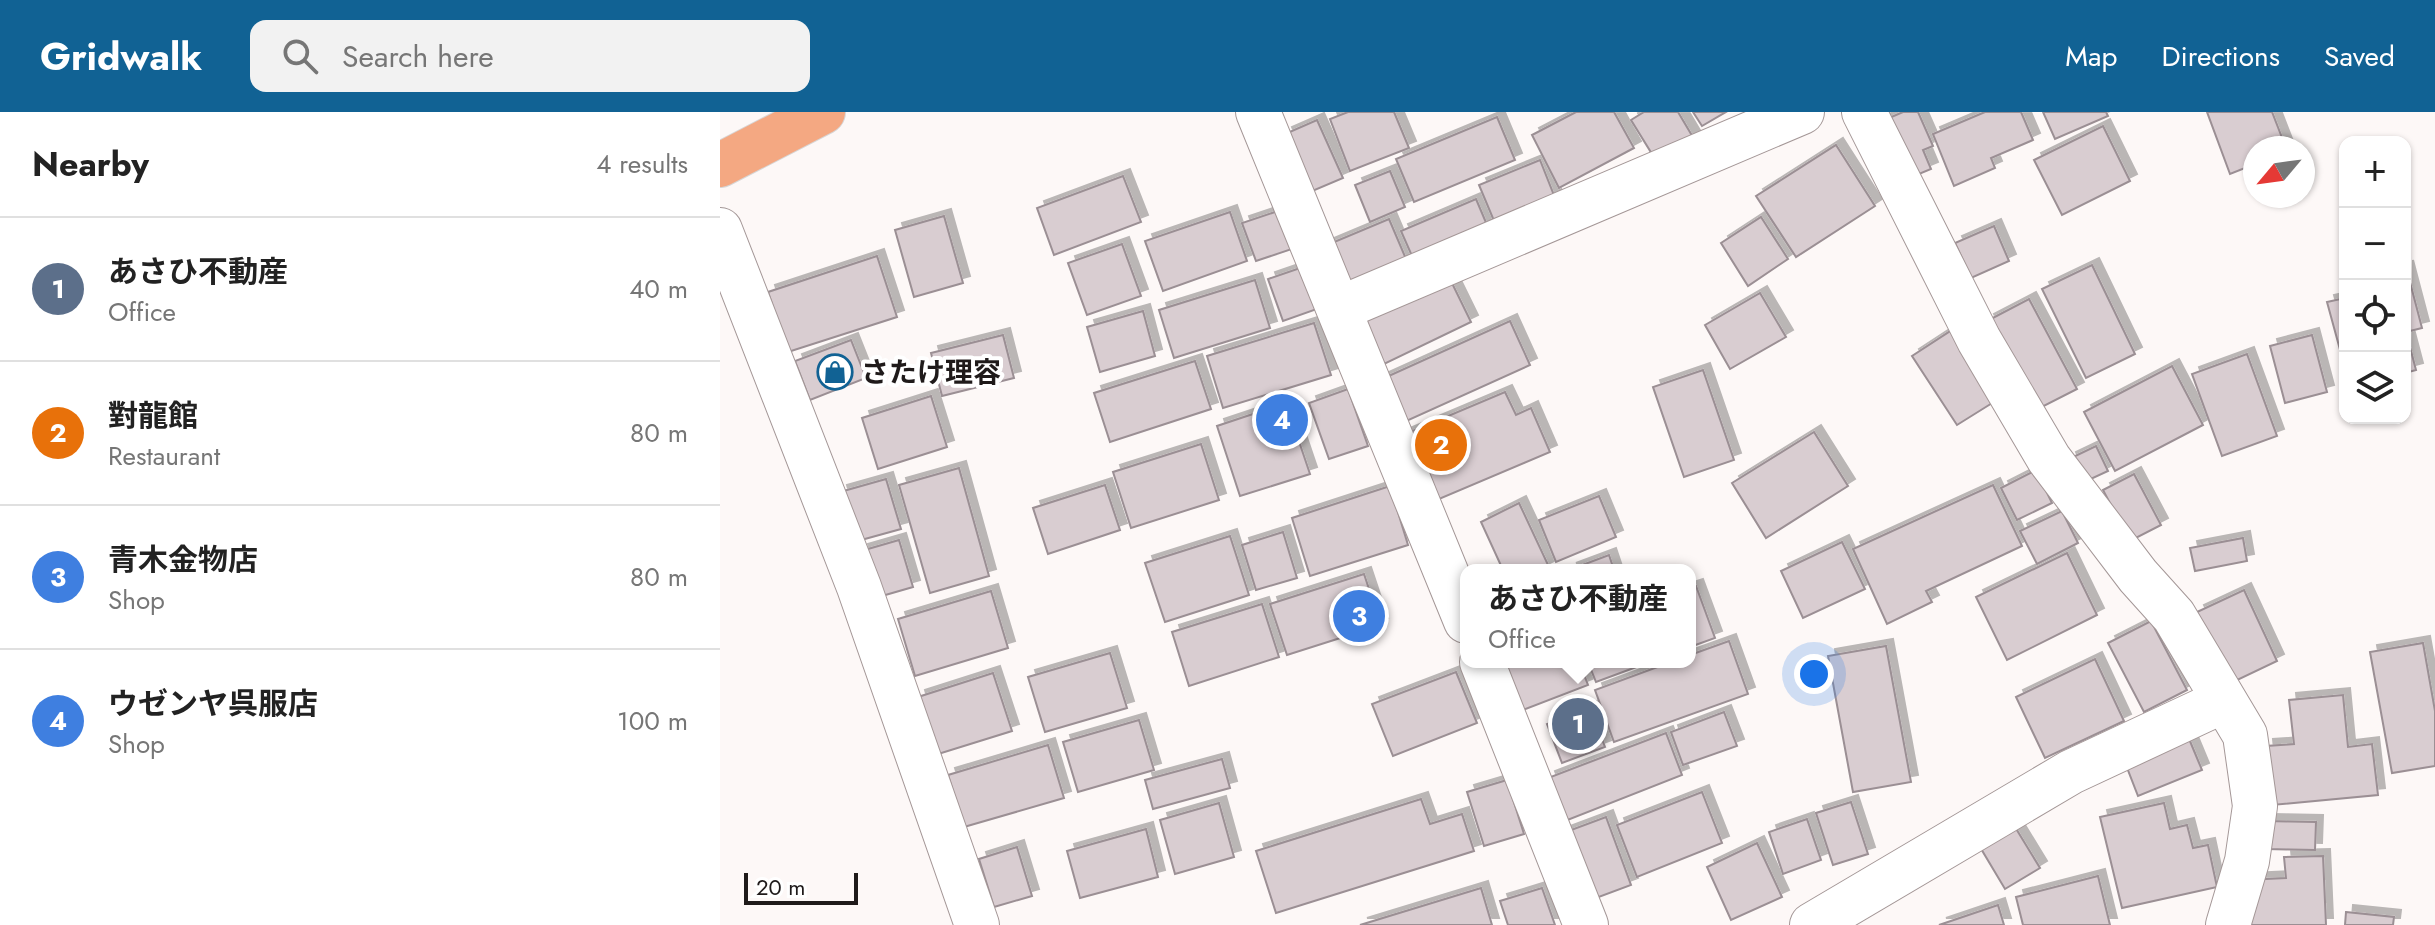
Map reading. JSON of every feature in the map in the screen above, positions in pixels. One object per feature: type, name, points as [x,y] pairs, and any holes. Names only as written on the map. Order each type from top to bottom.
[{"type":"highway","points":[[720,165],[823,112]]},
{"type":"street","points":[[1258,112],[1341,308],[1460,606]]},
{"type":"street","points":[[1341,308],[1802,112]]},
{"type":"street","points":[[1864,112],[1979,340],[2049,459],[2138,576],[2174,616],[2245,735],[2255,806],[2247,861],[2228,925]]},
{"type":"street","points":[[720,230],[859,587],[977,925]]},
{"type":"street","points":[[1484,668],[1586,925]]},
{"type":"street","points":[[1812,925],[2071,772],[2223,701]]},
{"type":"building","points":[[1348,112],[1394,112],[1409,148],[1350,171],[1330,119]]},
{"type":"building","points":[[1576,112],[1614,112],[1634,148],[1559,188],[1532,135]]},
{"type":"building","points":[[1644,112],[1678,112],[1694,139],[1657,162],[1631,120]]},
{"type":"building","points":[[1693,112],[1726,112],[1702,126]]},
{"type":"building","points":[[1903,112],[1918,112],[1933,146],[1923,150],[1931,169],[1907,179],[1882,121]]},
{"type":"building","points":[[1985,112],[2021,112],[2033,140],[1991,158],[1995,168],[1954,186],[1933,134]]},
{"type":"building","points":[[2043,112],[2106,112],[2108,116],[2055,139]]},
{"type":"building","points":[[2207,112],[2272,112],[2281,136],[2243,136],[2243,169],[2230,174]]},
{"type":"building","points":[[1497,117],[1515,160],[1414,202],[1396,159]]},
{"type":"building","points":[[1317,120],[1343,178],[1310,192],[1285,134]]},
{"type":"building","points":[[2103,126],[2130,181],[2062,215],[2034,160]]},
{"type":"building","points":[[1836,145],[1875,206],[1796,257],[1756,196]]},
{"type":"building","points":[[1540,160],[1557,203],[1497,228],[1479,185]]},
{"type":"building","points":[[1390,171],[1405,207],[1370,222],[1355,185]]},
{"type":"building","points":[[1123,176],[1141,222],[1054,255],[1037,208]]},
{"type":"building","points":[[1476,199],[1490,232],[1416,265],[1401,231]]},
{"type":"building","points":[[1278,211],[1292,249],[1256,261],[1242,223]]},
{"type":"building","points":[[1230,212],[1247,261],[1163,291],[1145,241]]},
{"type":"building","points":[[944,216],[963,283],[914,297],[895,230]]},
{"type":"building","points":[[1761,217],[1788,259],[1748,286],[1721,243]]},
{"type":"building","points":[[1389,219],[1409,266],[1347,292],[1327,245]]},
{"type":"building","points":[[1994,226],[2009,261],[1971,278],[1955,243]]},
{"type":"building","points":[[1122,244],[1141,296],[1087,315],[1068,263]]},
{"type":"building","points":[[877,256],[897,317],[788,352],[768,292]]},
{"type":"building","points":[[2092,265],[2135,354],[2086,378],[2042,289]]},
{"type":"building","points":[[1303,267],[1317,309],[1283,321],[1268,279]]},
{"type":"building","points":[[1449,277],[1471,322],[1382,365],[1360,320]]},
{"type":"building","points":[[1255,280],[1270,328],[1174,358],[1159,310]]},
{"type":"building","points":[[2411,286],[2422,328],[2411,331]]},
{"type":"building","points":[[1760,293],[1786,337],[1730,369],[1705,325]]},
{"type":"building","points":[[2029,299],[2077,389],[2034,411],[1987,321]]},
{"type":"building","points":[[2339,299],[2339,346],[2327,302]]},
{"type":"building","points":[[1143,311],[1155,356],[1100,372],[1087,327]]},
{"type":"building","points":[[1510,321],[1530,365],[1402,423],[1382,379]]},
{"type":"building","points":[[1314,323],[1331,375],[1223,408],[1207,356]]},
{"type":"building","points":[[1952,330],[1997,400],[1957,425],[1912,356]]},
{"type":"building","points":[[1003,335],[1014,378],[942,396],[931,353]]},
{"type":"building","points":[[2312,335],[2327,392],[2285,403],[2270,346]]},
{"type":"building","points":[[851,340],[866,378],[810,400],[795,361]]},
{"type":"building","points":[[2411,351],[2416,370],[2411,371]]},
{"type":"building","points":[[2247,354],[2277,436],[2222,456],[2192,374]]},
{"type":"building","points":[[1195,361],[1211,409],[1110,442],[1094,393]]},
{"type":"building","points":[[2172,366],[2203,425],[2115,471],[2084,412]]},
{"type":"building","points":[[1703,370],[1734,460],[1684,477],[1653,387]]},
{"type":"building","points":[[1348,389],[1368,446],[1329,459],[1309,403]]},
{"type":"building","points":[[1505,392],[1516,415],[1531,408],[1550,452],[1432,502],[1403,435]]},
{"type":"building","points":[[931,396],[947,447],[878,469],[862,418]]},
{"type":"building","points":[[1286,403],[1310,474],[1240,496],[1217,426]]},
{"type":"building","points":[[1814,432],[1848,486],[1766,538],[1732,483]]},
{"type":"building","points":[[1201,444],[1219,500],[1131,528],[1113,472]]},
{"type":"building","points":[[2096,446],[2108,471],[2080,484],[2069,459]]},
{"type":"building","points":[[959,468],[989,576],[930,593],[899,485]]},
{"type":"building","points":[[2036,470],[2052,503],[2017,520],[2001,488]]},
{"type":"building","points":[[2134,474],[2161,525],[2130,541],[2103,490]]},
{"type":"building","points":[[886,479],[901,529],[854,542],[840,492]]},
{"type":"building","points":[[1105,485],[1120,530],[1048,554],[1033,508]]},
{"type":"building","points":[[1993,485],[2022,546],[1926,591],[1932,602],[1887,624],[1853,549]]},
{"type":"building","points":[[1390,486],[1408,545],[1310,576],[1292,518]]},
{"type":"building","points":[[1599,496],[1616,537],[1556,562],[1539,520]]},
{"type":"building","points":[[1519,503],[1548,564],[1500,564],[1481,522]]},
{"type":"building","points":[[2062,511],[2078,543],[2037,564],[2020,531]]},
{"type":"building","points":[[1283,532],[1297,578],[1256,590],[1242,545]]},
{"type":"building","points":[[1230,536],[1249,595],[1165,622],[1145,563]]},
{"type":"building","points":[[2243,538],[2247,561],[2195,571],[2190,548]]},
{"type":"building","points":[[899,540],[913,587],[875,598],[861,551]]},
{"type":"building","points":[[1842,542],[1865,589],[1803,618],[1781,571]]},
{"type":"building","points":[[2067,553],[2097,615],[2007,660],[1976,597]]},
{"type":"building","points":[[1609,555],[1612,564],[1585,564]]},
{"type":"building","points":[[1364,574],[1381,625],[1287,655],[1270,604]]},
{"type":"building","points":[[1696,586],[1715,638],[1696,645]]},
{"type":"building","points":[[2244,590],[2277,661],[2231,683],[2197,612]]},
{"type":"building","points":[[991,591],[1008,648],[915,676],[898,619]]},
{"type":"building","points":[[1262,604],[1279,657],[1189,686],[1172,632]]},
{"type":"building","points":[[2151,621],[2187,690],[2144,712],[2108,643]]},
{"type":"building","points":[[1729,641],[1748,694],[1614,742],[1595,690],[1655,668],[1696,668],[1696,653]]},
{"type":"building","points":[[2423,643],[2435,711],[2435,766],[2392,773],[2370,652]]},
{"type":"building","points":[[1886,646],[1911,782],[1853,792],[1828,656]]},
{"type":"building","points":[[1110,653],[1127,708],[1045,732],[1028,677]]},
{"type":"building","points":[[2095,659],[2124,721],[2045,758],[2016,697]]},
{"type":"building","points":[[1506,668],[1581,668],[1588,685],[1523,710]]},
{"type":"building","points":[[1590,668],[1634,668],[1596,682]]},
{"type":"building","points":[[1456,672],[1477,723],[1393,756],[1372,704]]},
{"type":"building","points":[[993,673],[1012,731],[935,755],[918,697]]},
{"type":"building","points":[[2343,695],[2348,747],[2372,744],[2378,795],[2272,805],[2266,746],[2294,744],[2289,700]]},
{"type":"building","points":[[1590,708],[1605,747],[1562,763],[1547,724]]},
{"type":"building","points":[[1724,712],[1737,746],[1683,765],[1671,732]]},
{"type":"building","points":[[1139,720],[1154,770],[1078,792],[1063,742]]},
{"type":"building","points":[[1666,733],[1682,775],[1565,821],[1548,778]]},
{"type":"building","points":[[2187,734],[2202,770],[2138,796],[2124,760]]},
{"type":"building","points":[[1048,745],[1064,798],[964,827],[948,775]]},
{"type":"building","points":[[1222,759],[1230,788],[1153,809],[1145,780]]},
{"type":"building","points":[[1507,780],[1524,834],[1484,846],[1467,792]]},
{"type":"building","points":[[1702,792],[1722,843],[1637,877],[1617,825]]},
{"type":"building","points":[[1421,799],[1430,824],[1462,814],[1474,851],[1276,913],[1256,851]]},
{"type":"building","points":[[1851,802],[1868,854],[1833,865],[1816,813]]},
{"type":"building","points":[[1219,803],[1234,857],[1175,874],[1160,820]]},
{"type":"building","points":[[2164,803],[2170,829],[2187,825],[2193,848],[2208,845],[2217,887],[2122,908],[2100,817]]},
{"type":"building","points":[[1606,817],[1631,885],[1588,901],[1563,833]]},
{"type":"building","points":[[1807,819],[1821,860],[1783,874],[1769,832]]},
{"type":"building","points":[[2266,821],[2316,822],[2315,850],[2266,849]]},
{"type":"building","points":[[2015,827],[2040,868],[2005,889],[1980,847]]},
{"type":"building","points":[[1146,829],[1158,877],[1080,898],[1067,851]]},
{"type":"building","points":[[1757,843],[1782,897],[1731,920],[1707,867]]},
{"type":"building","points":[[1017,847],[1032,896],[994,907],[979,859]]},
{"type":"building","points":[[2323,856],[2326,925],[2245,925],[2244,880],[2286,878],[2284,857]]},
{"type":"building","points":[[2098,876],[2110,925],[2023,925],[2016,897]]},
{"type":"building","points":[[1481,888],[1492,925],[1360,925]]},
{"type":"building","points":[[1542,888],[1555,925],[1508,925],[1500,901]]},
{"type":"building","points":[[1998,905],[2004,925],[1939,925]]},
{"type":"building","points":[[2346,912],[2394,917],[2393,925],[2345,925]]},
{"type":"place","name":"さたけ理容","points":[[835,372]]},
{"type":"place","name":"ウゼンヤ呉服店","points":[[1282,420]]},
{"type":"place","name":"對龍館","points":[[1441,445]]},
{"type":"place","name":"青木金物店","points":[[1359,616]]},
{"type":"place","name":"あさひ不動産","points":[[1578,724]]}]
